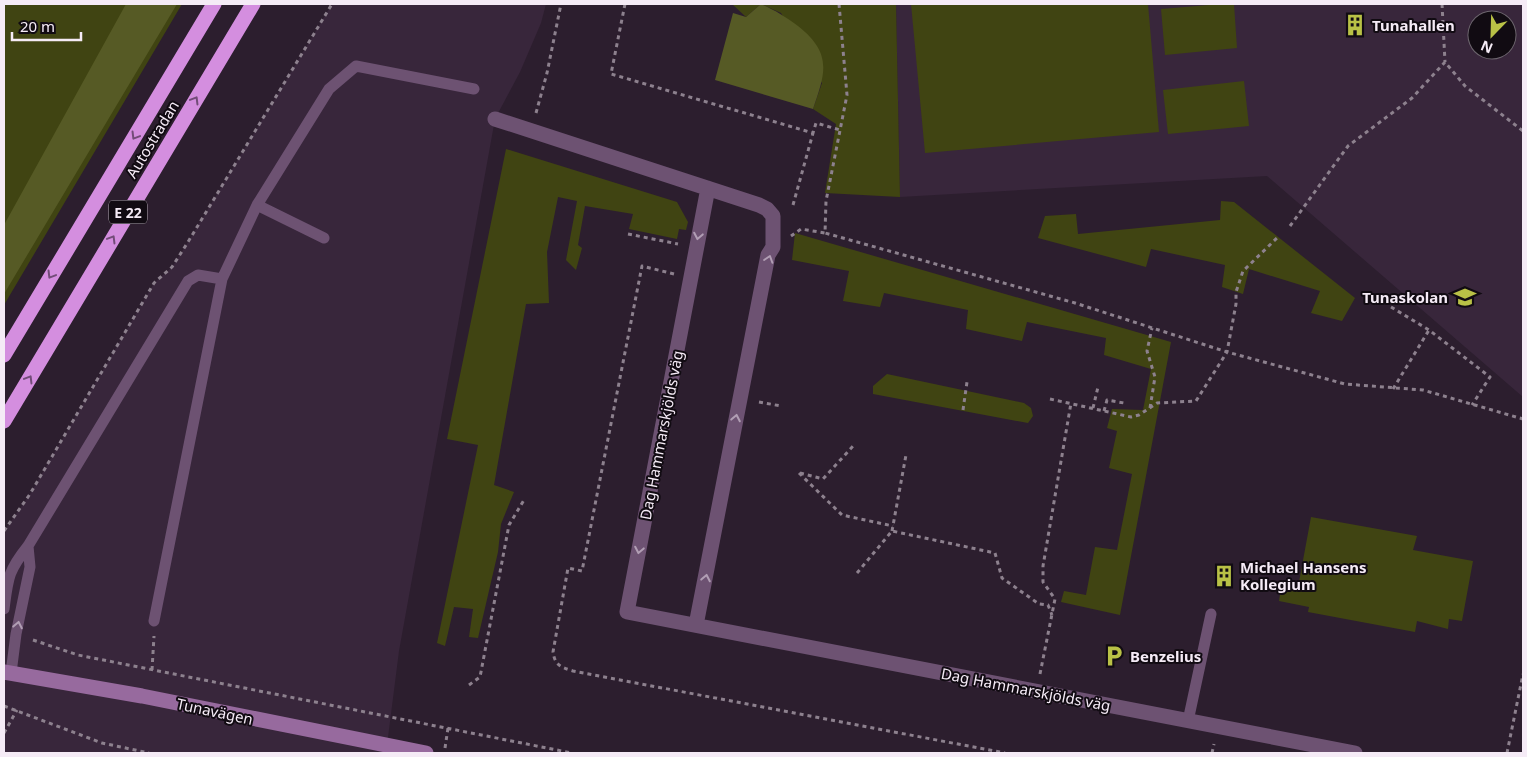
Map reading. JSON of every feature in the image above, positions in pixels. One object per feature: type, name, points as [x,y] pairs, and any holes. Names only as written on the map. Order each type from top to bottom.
[{"type":"highway","name":"Autostradan","points":[[4,355],[214,4]]},
{"type":"highway","name":"Autostradan","points":[[4,421],[253,4]]},
{"type":"main road","name":"Tunavägen","points":[[8,672],[142,696],[387,750],[426,753]]},
{"type":"street","points":[[495,119],[708,188],[767,209],[773,216],[773,247],[768,255],[696,626]]},
{"type":"street","name":"Dag Hammarskjölds väg","points":[[708,188],[627,612],[1355,753]]},
{"type":"lane","points":[[154,621],[222,279],[257,205],[329,89],[356,66],[474,89]]},
{"type":"lane","points":[[257,205],[324,238]]},
{"type":"lane","points":[[4,609],[8,577],[14,564],[28,546],[188,281],[198,275],[222,279]]},
{"type":"lane","points":[[8,672],[30,567],[28,546]]},
{"type":"lane","points":[[1188,721],[1211,614]]},
{"type":"path","points":[[4,531],[30,494],[154,283],[172,267],[332,4]]},
{"type":"path","points":[[530,131],[547,72],[561,4]]},
{"type":"path","points":[[625,4],[611,74],[813,134]]},
{"type":"path","points":[[825,233],[826,200],[847,95],[839,4]]},
{"type":"path","points":[[1442,4],[1445,62],[1465,86],[1523,132]]},
{"type":"path","points":[[1290,226],[1348,146],[1412,98],[1445,62]]},
{"type":"path","points":[[793,205],[816,123],[840,130]]},
{"type":"path","points":[[773,247],[801,229],[825,233],[1075,303],[1226,352],[1345,384],[1423,390],[1523,419]]},
{"type":"path","points":[[628,234],[696,247]]},
{"type":"path","points":[[1050,399],[1131,417],[1150,409],[1156,403],[1196,401],[1226,352],[1236,304],[1236,292],[1243,271],[1278,237]]},
{"type":"path","points":[[1391,307],[1429,330],[1490,377],[1472,405]]},
{"type":"path","points":[[1150,409],[1155,377],[1147,350],[1152,328]]},
{"type":"path","points":[[1393,389],[1429,330]]},
{"type":"path","points":[[963,410],[967,382]]},
{"type":"path","points":[[1093,408],[1098,387]]},
{"type":"path","points":[[1104,411],[1107,400],[1124,402]]},
{"type":"path","points":[[1037,692],[1055,599],[1043,582],[1043,566],[1071,403]]},
{"type":"path","points":[[854,445],[823,479],[799,473],[842,515],[893,526]]},
{"type":"path","points":[[857,573],[892,532],[906,455]]},
{"type":"path","points":[[469,685],[480,678],[509,525],[524,500]]},
{"type":"path","points":[[892,532],[995,553],[1002,578],[1039,604],[1048,605],[1052,615]]},
{"type":"path","points":[[152,670],[154,621]]},
{"type":"path","points":[[16,634],[63,652],[572,753]]},
{"type":"path","points":[[1507,753],[1523,674]]},
{"type":"path","points":[[4,706],[102,743],[149,753]]},
{"type":"path","points":[[4,733],[16,710]]},
{"type":"path","points":[[444,753],[448,728]]},
{"type":"shaded area","points":[[332,4],[546,4],[541,23],[520,72],[495,119],[399,651],[386,753],[4,753],[4,531],[30,494],[154,283],[172,267],[188,242]]},
{"type":"shaded area","name":"Tunaskolan","points":[[896,4],[1523,4],[1523,397],[1267,176],[900,197]]},
{"type":"green space","points":[[4,4],[182,4],[4,305]]},
{"type":"green space","points":[[126,4],[177,4],[4,294],[4,225]]},
{"type":"green space","points":[[732,4],[761,4],[746,17]]},
{"type":"green space","points":[[761,4],[896,4],[900,197],[825,193],[836,124],[813,109],[822,83],[781,13]]},
{"type":"green space","points":[[761,4],[798,26],[817,45],[821,54],[823,74],[813,109],[715,80],[733,13],[746,17]]},
{"type":"green space","points":[[911,4],[1148,4],[1159,132],[925,153]]},
{"type":"green space","points":[[1234,4],[1237,48],[1165,55],[1161,9]]},
{"type":"green space","points":[[1244,81],[1249,126],[1168,134],[1163,90]]},
{"type":"green space","points":[[506,149],[677,202],[688,222],[686,230],[679,229],[677,239],[629,229],[633,214],[585,206],[578,245],[582,248],[576,270],[566,260],[577,201],[558,197],[547,252],[549,303],[526,304],[494,485],[514,492],[501,524],[498,552],[478,638],[469,637],[473,609],[454,607],[445,646],[437,643],[478,445],[447,439]]},
{"type":"green space","points":[[1221,201],[1234,202],[1355,298],[1342,321],[1311,313],[1320,291],[1249,269],[1243,294],[1222,287],[1225,265],[1151,249],[1146,267],[1038,238],[1045,216],[1076,214],[1078,234],[1220,220]]},
{"type":"green space","points":[[795,233],[1171,342],[1120,615],[1061,602],[1064,591],[1086,595],[1095,547],[1117,550],[1132,474],[1109,468],[1117,431],[1107,428],[1112,409],[1143,410],[1151,369],[1104,355],[1106,338],[1027,322],[1022,341],[966,329],[968,310],[884,293],[880,307],[843,301],[849,271],[792,260]]},
{"type":"green space","points":[[887,374],[1024,403],[1031,408],[1033,416],[1028,423],[873,394],[873,386]]},
{"type":"green space","points":[[1311,517],[1417,536],[1413,550],[1473,561],[1462,621],[1449,619],[1448,629],[1417,621],[1415,632],[1308,612],[1309,607],[1279,601],[1282,581],[1299,582]]},
{"type":"place","name":"Tunahallen","points":[[1355,25]]},
{"type":"place","name":"Tunaskolan","points":[[1465,297]]},
{"type":"place","name":"Michael Hansens Kollegium","points":[[1224,576]]},
{"type":"place","name":"Benzelius","points":[[1114,656]]}]
